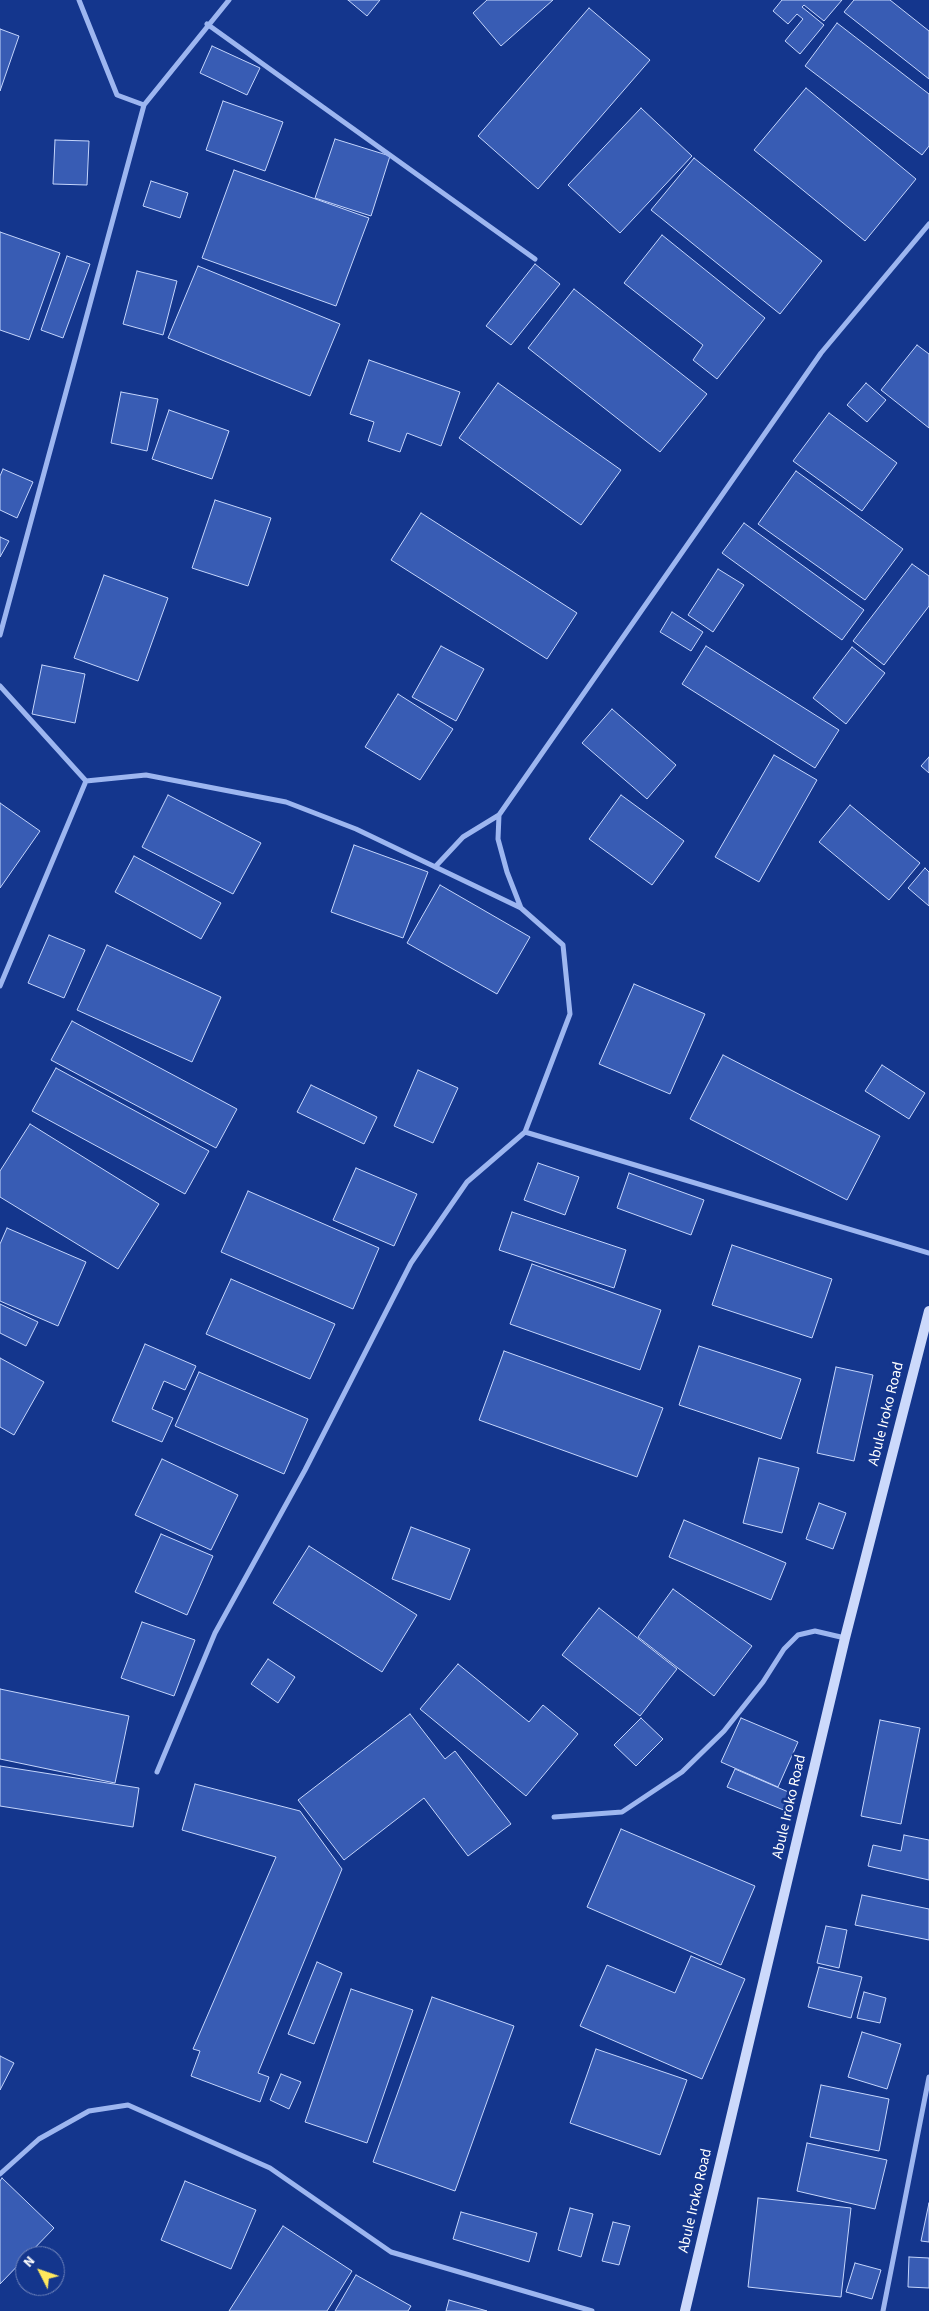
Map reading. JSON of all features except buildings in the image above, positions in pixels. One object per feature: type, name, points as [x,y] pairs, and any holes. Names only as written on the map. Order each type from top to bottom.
[{"type":"street","points":[[79,0],[117,95],[144,105]]},
{"type":"street","points":[[0,635],[144,105],[229,0]]},
{"type":"street","points":[[208,24],[535,259]]},
{"type":"street","points":[[435,867],[463,837],[499,815],[821,353],[929,224]]},
{"type":"street","points":[[0,686],[86,781]]},
{"type":"street","points":[[86,781],[146,775],[286,802],[356,829],[521,908],[563,945],[570,1014],[525,1132],[467,1182],[411,1263],[305,1470],[215,1633],[157,1772]]},
{"type":"street","points":[[0,986],[86,781]]},
{"type":"street","points":[[499,815],[498,839],[507,872],[521,908]]},
{"type":"street","points":[[525,1132],[929,1253]]},
{"type":"street","name":"Abule Iroko Road","points":[[685,2311],[845,1638],[929,1314]]},
{"type":"street","points":[[554,1817],[622,1812],[682,1772],[724,1731],[763,1682],[784,1649],[798,1634],[815,1631],[845,1638]]},
{"type":"street","points":[[883,2311],[929,2077]]},
{"type":"street","points":[[0,2174],[39,2139],[89,2111],[128,2105],[270,2168],[392,2252],[592,2311]]}]
